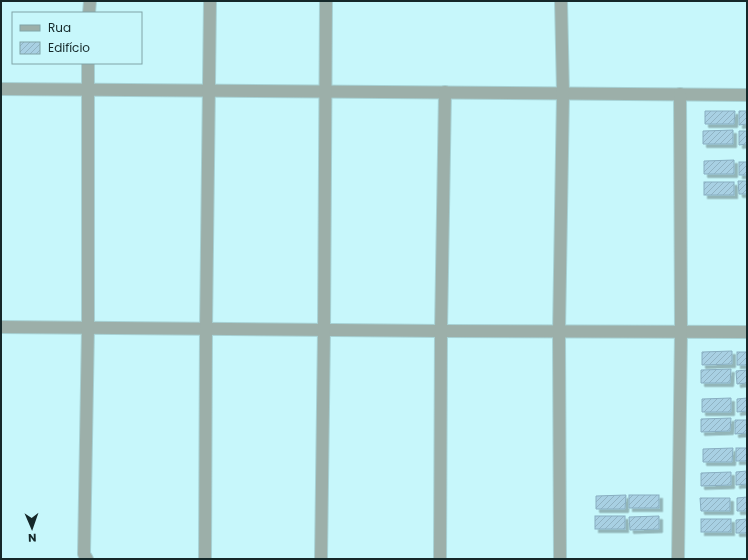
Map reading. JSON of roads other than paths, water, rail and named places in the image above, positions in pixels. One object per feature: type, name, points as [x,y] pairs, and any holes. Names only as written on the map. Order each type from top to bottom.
[{"type":"street","points":[[89,12],[90,1]]},
{"type":"street","points":[[205,559],[210,1]]},
{"type":"street","points":[[321,559],[326,1]]},
{"type":"street","points":[[560,559],[559,332],[563,93],[561,1]]},
{"type":"street","points":[[87,559],[84,554],[88,328],[88,64]]},
{"type":"street","points":[[1,89],[747,95]]},
{"type":"street","points":[[440,559],[441,331],[445,92]]},
{"type":"street","points":[[678,559],[681,332],[680,94]]},
{"type":"street","points":[[1,327],[559,332],[747,332]]}]
